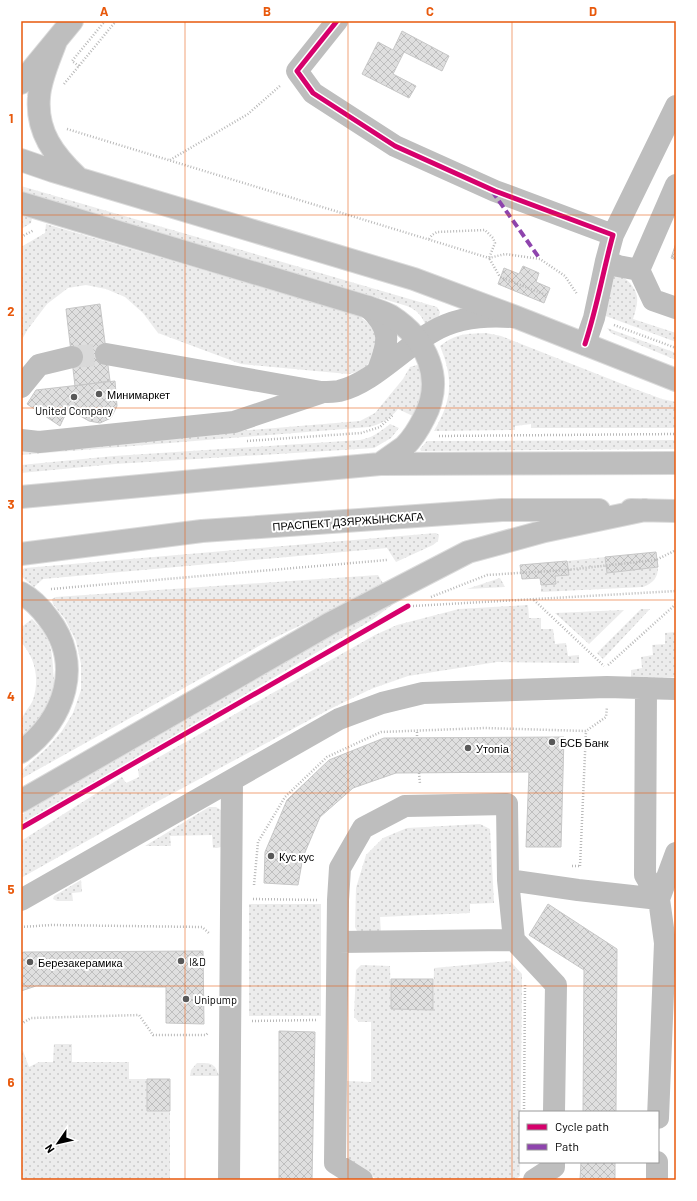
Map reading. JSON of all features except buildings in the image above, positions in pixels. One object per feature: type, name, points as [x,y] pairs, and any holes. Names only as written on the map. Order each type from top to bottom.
[{"type":"main road","points":[[21,83],[72,21]]},
{"type":"main road","points":[[337,21],[297,71],[313,93],[395,146],[495,190],[613,235]]},
{"type":"main road","points":[[56,41],[46,68],[39,96],[40,123],[49,144],[58,158],[79,179]]},
{"type":"main road","points":[[584,344],[594,318],[613,235],[676,106]]},
{"type":"main road","points":[[21,160],[79,179],[414,279],[516,317],[676,380]]},
{"type":"main road","points":[[676,185],[640,270],[653,300],[676,308]]},
{"type":"main road","points":[[21,204],[368,307],[390,315],[405,326],[419,341],[427,356],[431,368],[433,389],[430,408],[419,429],[405,445],[380,464]]},
{"type":"main road","points":[[606,261],[618,266],[640,270]]},
{"type":"main road","points":[[368,307],[378,316],[384,327],[387,339],[386,352],[378,370]]},
{"type":"main road","points":[[106,354],[321,392],[339,391],[355,385],[445,325],[466,318],[485,316],[516,317]]},
{"type":"main road","points":[[21,387],[39,365],[72,357]]},
{"type":"main road","points":[[21,440],[39,442],[234,422],[321,392]]},
{"type":"main road","points":[[21,497],[380,464],[676,463]]},
{"type":"main road","name":"ПРАСПЕКТ ДЗЯРЖЫНСКАГА","points":[[21,554],[202,531],[494,510],[676,511]]},
{"type":"main road","points":[[21,801],[329,624],[468,552],[545,530],[645,510]]},
{"type":"main road","points":[[21,593],[30,598],[56,628],[64,648],[67,671],[64,693],[56,713],[28,747],[21,752]]},
{"type":"main road","points":[[21,900],[339,719],[382,703],[423,692],[607,687],[676,689]]},
{"type":"main road","points":[[646,688],[645,875],[659,899],[665,943],[658,1111]]},
{"type":"main road","points":[[229,1180],[232,780]]},
{"type":"main road","points":[[362,1180],[335,1163],[338,900],[340,868],[363,828],[405,806],[507,804],[508,880],[514,940],[556,985],[554,1111]]},
{"type":"main road","points":[[659,899],[676,853]]},
{"type":"main road","points":[[508,880],[659,899]]},
{"type":"main road","points":[[338,942],[514,940]]},
{"type":"main road","points":[[534,1180],[554,1167],[554,1163]]},
{"type":"main road","points":[[657,1163],[657,1180]]},
{"type":"path","points":[[79,66],[72,60],[105,21]]},
{"type":"path","points":[[61,87],[116,21]]},
{"type":"path","points":[[170,160],[248,114],[297,71]]},
{"type":"path","points":[[64,123],[67,130],[489,258],[505,254],[540,259],[565,276],[594,318],[676,348]]},
{"type":"path","points":[[21,237],[38,227]]},
{"type":"path","points":[[429,239],[432,235],[438,232],[485,230],[495,242],[489,258]]},
{"type":"path","points":[[489,258],[500,277],[546,295]]},
{"type":"path","points":[[432,436],[676,434]]},
{"type":"path","points":[[430,598],[487,575],[566,570],[656,560],[676,550]]},
{"type":"path","points":[[49,589],[387,560]]},
{"type":"path","points":[[422,601],[408,606],[676,591]]},
{"type":"path","points":[[534,600],[606,667],[676,604]]},
{"type":"path","points":[[215,716],[358,635]]},
{"type":"path","points":[[253,899],[258,842],[285,797],[327,757],[381,732],[417,732],[485,728],[586,731],[606,717],[607,687]]},
{"type":"path","points":[[578,890],[586,731]]},
{"type":"path","points":[[417,732],[417,738]]},
{"type":"path","points":[[419,773],[420,785]]},
{"type":"path","points":[[21,828],[37,818]]},
{"type":"path","points":[[231,899],[338,900]]},
{"type":"path","points":[[21,927],[202,926],[213,936]]},
{"type":"path","points":[[524,1111],[525,985]]},
{"type":"path","points":[[21,1024],[31,1018],[139,1016],[153,1035],[206,1035],[210,1030]]},
{"type":"path","points":[[245,1021],[318,1020]]},
{"type":"shaded area","points":[[21,186],[437,307],[440,312],[439,316],[425,324],[418,313],[407,306],[21,192]]},
{"type":"shaded area","points":[[21,215],[32,218],[31,223],[21,229]]},
{"type":"shaded area","points":[[46,224],[357,315],[372,327],[376,336],[377,345],[367,366],[358,372],[348,374],[241,364],[158,333],[143,313],[125,297],[106,289],[86,285],[68,288],[47,304],[21,341],[21,247],[45,233]]},
{"type":"shaded area","points":[[609,274],[622,276],[635,290],[637,302],[633,319],[676,333],[676,342],[603,315]]},
{"type":"shaded area","points":[[607,328],[676,353],[676,360],[611,333]]},
{"type":"shaded area","points":[[486,333],[501,336],[635,389],[662,399],[676,402],[676,428],[531,428],[531,424],[515,426],[515,430],[434,431],[448,399],[449,390],[448,369],[440,346],[456,336]]},
{"type":"shaded area","points":[[417,365],[422,368],[425,386],[415,417],[398,409],[385,421],[369,427],[21,455],[21,449],[360,421],[375,413],[403,379],[410,367]]},
{"type":"shaded area","points":[[390,424],[399,428],[391,438],[374,448],[115,464],[21,473],[21,465],[114,456],[360,440],[376,434]]},
{"type":"shaded area","points":[[676,440],[676,449],[421,451],[420,449],[427,441]]},
{"type":"shaded area","points":[[436,533],[439,535],[438,541],[433,545],[396,562],[387,548],[43,579],[34,587],[21,576],[21,570],[25,568]]},
{"type":"shaded area","points":[[605,557],[607,573],[658,567],[656,577],[650,584],[643,587],[541,592],[541,585],[556,584],[555,576],[568,575],[567,561]]},
{"type":"shaded area","points":[[378,575],[384,585],[268,641],[21,779],[21,771],[47,748],[62,731],[73,713],[81,690],[81,664],[76,641],[65,619],[53,604],[52,599],[56,597]]},
{"type":"shaded area","points":[[500,578],[505,587],[467,589]]},
{"type":"shaded area","points":[[392,598],[392,605],[372,620],[21,826],[21,815],[365,611]]},
{"type":"shaded area","points":[[528,605],[529,618],[541,618],[541,629],[553,629],[555,644],[566,643],[568,656],[579,655],[579,663],[497,662],[408,676],[371,689],[328,710],[151,805],[21,878],[21,841],[122,777],[126,783],[139,777],[138,769],[375,635],[397,625],[459,609]]},
{"type":"shaded area","points":[[641,609],[650,609],[603,659],[597,653]]},
{"type":"shaded area","points":[[624,610],[589,644],[555,613]]},
{"type":"shaded area","points":[[32,619],[42,630],[52,652],[54,689],[49,704],[36,723],[21,740],[21,721],[33,700],[36,676],[30,655],[21,642],[21,623],[23,626]]},
{"type":"shaded area","points":[[676,632],[676,677],[631,678],[631,670],[642,668],[641,657],[653,655],[652,645],[665,644],[665,633]]},
{"type":"shaded area","points":[[209,807],[216,807],[221,810],[221,847],[213,848],[212,835],[170,836],[171,846],[145,846]]},
{"type":"shaded area","points":[[480,824],[490,829],[494,903],[470,904],[470,913],[380,917],[381,934],[359,935],[355,927],[356,888],[366,855],[383,838],[407,828]]},
{"type":"shaded area","points":[[81,880],[82,892],[72,893],[73,901],[57,901],[53,899],[54,896]]},
{"type":"shaded area","points":[[249,904],[321,904],[321,1016],[249,1016]]},
{"type":"shaded area","points":[[510,961],[522,974],[521,1111],[519,1111],[520,1176],[515,1180],[378,1180],[347,1159],[347,1081],[371,1082],[371,1022],[359,1022],[354,1017],[356,970],[361,965],[390,966],[391,1009],[433,1010],[434,968]]},
{"type":"shaded area","points":[[54,1044],[72,1044],[72,1062],[129,1062],[129,1079],[147,1079],[147,1111],[170,1111],[170,1180],[21,1180],[21,1052],[23,1051],[29,1067],[39,1062],[53,1062]]},
{"type":"shaded area","points":[[197,1063],[211,1064],[216,1068],[219,1076],[190,1076],[191,1070]]},
{"type":"tunnel","points":[[72,357],[106,354]]},
{"type":"marked path","points":[[492,191],[540,259]]},
{"type":"cycle path","points":[[337,21],[297,71],[313,93],[395,146],[495,191],[613,235],[585,344]]},
{"type":"cycle path","points":[[21,828],[408,606]]},
{"type":"place","name":"Минимаркет","points":[[99,394]]},
{"type":"place","name":"United Company","points":[[74,397]]},
{"type":"place","name":"БСБ Банк","points":[[552,742]]},
{"type":"place","name":"Утопiа","points":[[468,748]]},
{"type":"place","name":"Кус кус","points":[[271,856]]},
{"type":"place","name":"I&D","points":[[181,961]]},
{"type":"place","name":"Березакерамика","points":[[30,962]]},
{"type":"place","name":"Unipump","points":[[186,999]]}]
